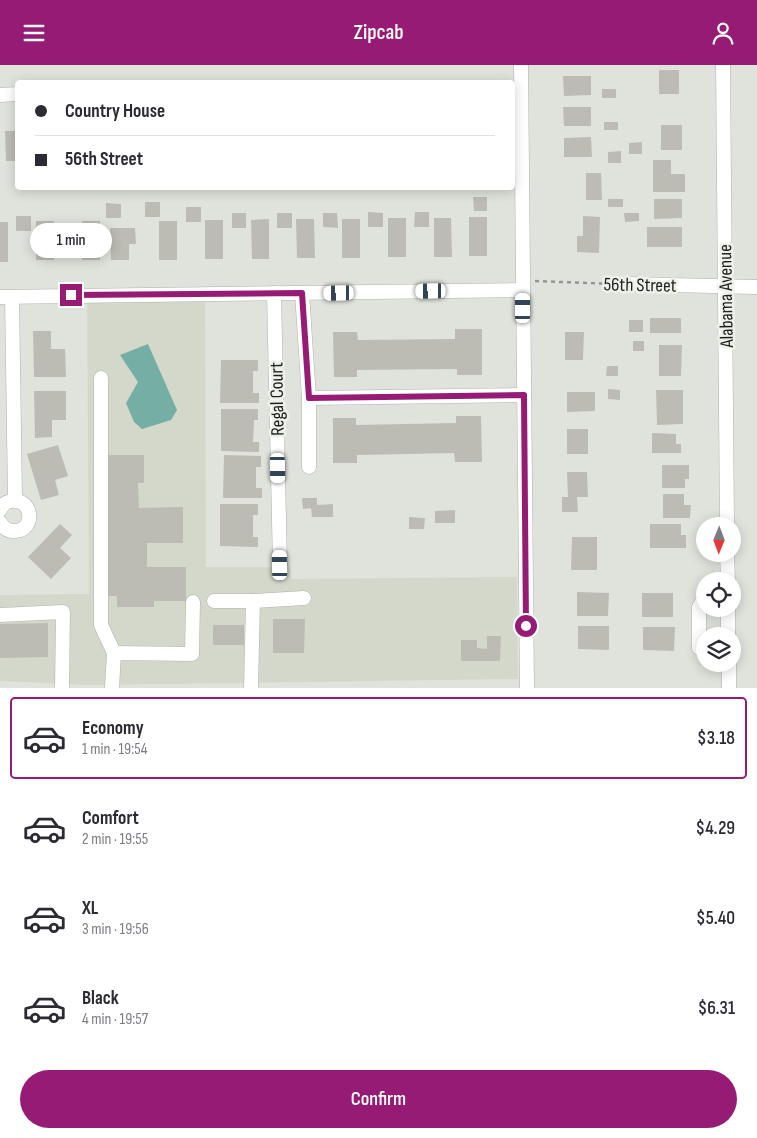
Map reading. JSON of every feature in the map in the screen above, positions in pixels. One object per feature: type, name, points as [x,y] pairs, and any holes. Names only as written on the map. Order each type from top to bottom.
[{"type":"street","points":[[521,65],[517,89],[523,285],[527,688]]},
{"type":"street","name":"Alabama Avenue","points":[[723,65],[727,517]]},
{"type":"street","points":[[0,95],[15,94]]},
{"type":"street","name":"56th Street","points":[[626,284],[711,285],[725,288],[757,287]]},
{"type":"street","points":[[15,500],[6,297],[302,293],[523,285]]},
{"type":"street","name":"Regal Court","points":[[274,293],[280,565]]},
{"type":"street","points":[[302,293],[309,398],[309,467]]},
{"type":"street","points":[[101,378],[101,625],[114,653],[112,688]]},
{"type":"street","points":[[309,398],[524,395]]},
{"type":"street","points":[[0,511],[7,502],[15,500],[22,502],[28,508],[30,516],[28,524],[22,530],[14,532],[6,530],[0,522]]},
{"type":"street","points":[[214,601],[304,598]]},
{"type":"street","points":[[114,653],[192,653],[193,601]]},
{"type":"street","points":[[251,688],[253,601]]},
{"type":"street","points":[[0,615],[63,612],[62,688]]},
{"type":"street","points":[[729,672],[729,688]]},
{"type":"path","name":"56th Street","points":[[523,285],[626,284]]},
{"type":"shaded area","points":[[205,287],[206,567],[290,567],[291,579],[517,577],[518,679],[89,685],[0,681],[0,595],[89,594],[87,289]]},
{"type":"water","points":[[148,344],[177,410],[171,420],[142,429],[134,422],[126,403],[138,382],[120,355]]},
{"type":"building","points":[[659,70],[679,70],[679,94],[659,94]]},
{"type":"building","points":[[563,76],[591,76],[591,95],[564,96]]},
{"type":"building","points":[[602,89],[616,89],[616,98],[602,98]]},
{"type":"building","points":[[563,107],[591,107],[591,126],[564,126]]},
{"type":"building","points":[[604,122],[618,122],[618,130],[604,130]]},
{"type":"building","points":[[661,125],[682,125],[682,150],[661,150]]},
{"type":"building","points":[[5,131],[15,131],[15,161],[6,161]]},
{"type":"building","points":[[591,137],[592,157],[564,157],[564,138]]},
{"type":"building","points":[[642,142],[642,154],[629,154],[629,143]]},
{"type":"building","points":[[621,151],[621,163],[608,163],[608,152]]},
{"type":"building","points":[[653,160],[671,160],[671,174],[685,174],[685,192],[653,192]]},
{"type":"building","points":[[586,173],[601,173],[602,200],[586,200]]},
{"type":"building","points":[[473,197],[487,197],[487,211],[474,211]]},
{"type":"building","points":[[608,199],[623,199],[623,207],[608,207]]},
{"type":"building","points":[[654,199],[682,199],[682,218],[654,219]]},
{"type":"building","points":[[145,202],[160,202],[160,217],[145,217]]},
{"type":"building","points":[[106,203],[121,204],[121,218],[106,218]]},
{"type":"building","points":[[186,207],[201,207],[201,222],[186,222]]},
{"type":"building","points":[[368,212],[383,213],[383,227],[368,227]]},
{"type":"building","points":[[415,212],[429,212],[429,227],[414,227]]},
{"type":"building","points":[[232,213],[246,213],[246,228],[232,228]]},
{"type":"building","points":[[277,213],[292,213],[292,228],[277,228]]},
{"type":"building","points":[[323,213],[337,213],[338,228],[323,227]]},
{"type":"building","points":[[624,213],[639,213],[639,221],[625,222]]},
{"type":"building","points":[[16,216],[31,216],[31,231],[16,231]]},
{"type":"building","points":[[583,216],[600,217],[599,253],[577,252],[577,236],[583,236]]},
{"type":"building","points":[[469,217],[487,217],[487,256],[469,256]]},
{"type":"building","points":[[388,218],[406,218],[406,257],[388,257]]},
{"type":"building","points":[[434,218],[451,218],[452,257],[434,257]]},
{"type":"building","points":[[269,219],[269,259],[252,259],[251,220]]},
{"type":"building","points":[[296,219],[314,219],[315,258],[297,258]]},
{"type":"building","points":[[342,219],[360,219],[360,258],[342,258]]},
{"type":"building","points":[[205,220],[223,220],[223,259],[205,259]]},
{"type":"building","points":[[36,221],[54,221],[54,260],[36,260]]},
{"type":"building","points":[[82,221],[100,221],[100,260],[82,260]]},
{"type":"building","points":[[159,221],[177,221],[177,260],[159,260]]},
{"type":"building","points":[[0,222],[8,222],[8,262],[0,262]]},
{"type":"building","points":[[647,227],[682,227],[682,247],[647,247]]},
{"type":"building","points":[[110,228],[135,228],[136,244],[129,244],[129,260],[111,260]]},
{"type":"building","points":[[60,238],[75,238],[75,253],[60,253]]},
{"type":"building","points":[[650,318],[681,318],[681,333],[650,333]]},
{"type":"building","points":[[629,320],[643,320],[643,332],[629,332]]},
{"type":"building","points":[[455,329],[482,329],[482,375],[457,375],[457,369],[357,370],[357,377],[334,377],[333,332],[357,332],[358,340],[455,339]]},
{"type":"building","points":[[33,331],[51,331],[51,349],[65,349],[66,377],[34,377]]},
{"type":"building","points":[[565,332],[584,332],[583,360],[565,360]]},
{"type":"building","points":[[633,341],[644,341],[644,351],[633,351]]},
{"type":"building","points":[[659,345],[682,345],[681,376],[659,376]]},
{"type":"building","points":[[221,360],[258,360],[258,371],[253,371],[253,393],[259,393],[259,403],[220,403]]},
{"type":"building","points":[[607,366],[618,366],[618,376],[606,376]]},
{"type":"building","points":[[608,389],[620,390],[620,400],[608,399]]},
{"type":"building","points":[[656,390],[683,390],[683,424],[657,425]]},
{"type":"building","points":[[34,391],[66,391],[66,420],[52,420],[52,437],[35,438]]},
{"type":"building","points":[[567,392],[595,392],[595,411],[567,412]]},
{"type":"building","points":[[221,409],[258,409],[258,420],[254,420],[253,442],[259,442],[259,452],[221,451]]},
{"type":"building","points":[[456,416],[481,416],[482,462],[455,462],[454,453],[357,455],[357,463],[333,463],[333,418],[356,418],[356,425],[456,423]]},
{"type":"building","points":[[567,429],[588,429],[588,454],[567,454]]},
{"type":"building","points":[[652,433],[676,434],[676,444],[681,444],[681,453],[652,453]]},
{"type":"building","points":[[58,445],[68,476],[55,480],[59,495],[41,500],[27,454]]},
{"type":"building","points":[[105,455],[144,455],[144,483],[138,483],[139,508],[183,507],[183,543],[147,543],[147,567],[186,567],[186,601],[154,601],[154,607],[117,607],[117,596],[106,596]]},
{"type":"building","points":[[224,455],[261,456],[261,467],[256,467],[256,488],[262,488],[262,498],[223,498]]},
{"type":"building","points":[[662,465],[689,465],[689,479],[685,479],[685,488],[662,488]]},
{"type":"building","points":[[567,472],[587,472],[588,497],[577,497],[578,512],[562,512],[562,497],[568,497]]},
{"type":"building","points":[[663,494],[684,494],[684,505],[691,505],[690,518],[663,518]]},
{"type":"building","points":[[302,498],[317,498],[317,505],[333,504],[333,517],[312,517],[311,508],[303,509]]},
{"type":"building","points":[[220,504],[258,504],[258,515],[253,515],[253,537],[258,537],[258,547],[220,546]]},
{"type":"building","points":[[455,510],[455,523],[435,523],[435,511]]},
{"type":"building","points":[[409,517],[425,518],[424,529],[409,529]]},
{"type":"building","points":[[60,524],[72,535],[60,548],[71,558],[51,579],[28,557]]},
{"type":"building","points":[[650,524],[681,524],[681,535],[686,535],[686,548],[650,548]]},
{"type":"building","points":[[572,537],[597,537],[597,570],[571,570]]},
{"type":"building","points":[[577,592],[609,593],[608,616],[577,616]]},
{"type":"building","points":[[642,593],[673,593],[673,617],[642,617]]},
{"type":"building","points":[[273,619],[305,619],[304,653],[273,653]]},
{"type":"building","points":[[48,623],[48,657],[0,658],[0,624]]},
{"type":"building","points":[[213,625],[244,625],[244,645],[213,645]]},
{"type":"building","points":[[578,626],[609,626],[609,650],[578,649]]},
{"type":"building","points":[[643,627],[675,627],[674,651],[643,650]]},
{"type":"building","points":[[487,636],[501,636],[500,661],[461,661],[461,640],[477,640],[477,648],[487,649]]},
{"type":"route","points":[[71,295],[302,293],[309,398],[524,395],[526,626]]}]
